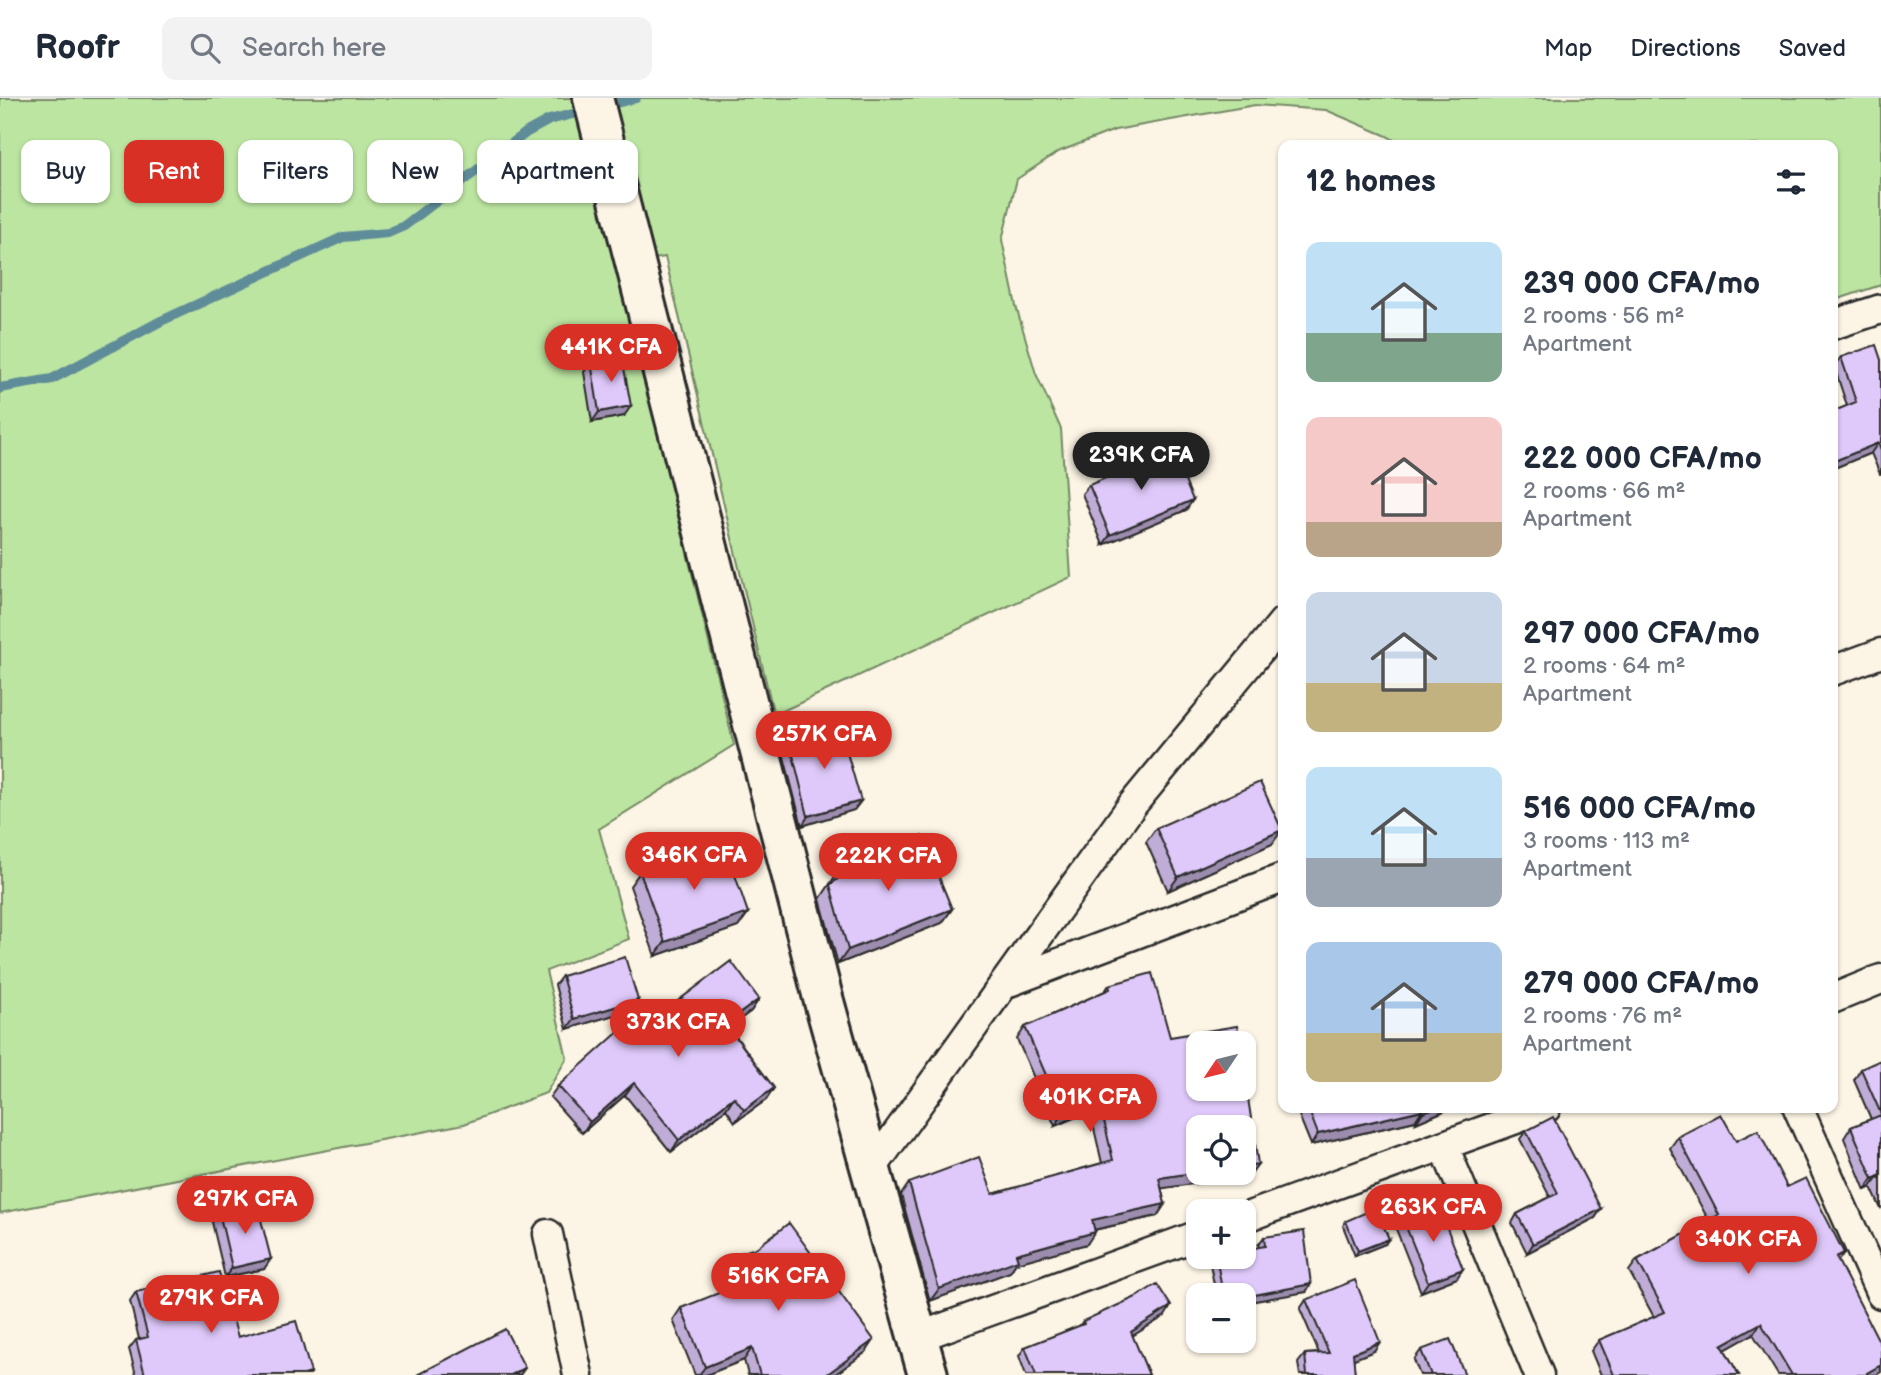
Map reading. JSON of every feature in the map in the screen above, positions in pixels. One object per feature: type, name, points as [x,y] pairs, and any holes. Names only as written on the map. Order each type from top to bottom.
[{"type":"street","points":[[593,98],[823,998],[928,1375]]},
{"type":"street","points":[[1838,323],[1881,309]]},
{"type":"street","points":[[870,1171],[1133,804],[1278,628]]},
{"type":"street","points":[[1838,669],[1881,653]]},
{"type":"street","points":[[1004,984],[1278,879]]},
{"type":"street","points":[[1838,997],[1881,979]]},
{"type":"street","points":[[1256,1214],[1533,1113]]},
{"type":"street","points":[[1800,1113],[1881,1294]]},
{"type":"street","points":[[1444,1146],[1539,1375]]},
{"type":"street","points":[[548,1234],[578,1375]]},
{"type":"street","points":[[918,1337],[1186,1240]]},
{"type":"green space","points":[[0,98],[1881,98],[1881,285],[1838,299],[1838,140],[1394,140],[1326,110],[1255,105],[1115,130],[1058,152],[1017,179],[1002,240],[1016,306],[1036,374],[1061,429],[1071,577],[774,715],[665,257],[617,266],[734,745],[599,829],[629,939],[546,971],[567,1058],[546,1093],[464,1124],[0,1213]]},
{"type":"building","points":[[1876,345],[1881,360],[1881,451],[1878,443],[1838,460],[1838,410],[1856,402],[1841,357]]},
{"type":"building","points":[[622,357],[631,406],[599,412],[591,362]]},
{"type":"building","points":[[1172,450],[1193,500],[1110,535],[1089,485]]},
{"type":"building","points":[[839,725],[861,801],[808,816],[789,739]]},
{"type":"building","points":[[1260,782],[1278,821],[1278,832],[1178,877],[1156,828]]},
{"type":"building","points":[[922,836],[952,909],[848,950],[830,885],[843,875],[840,869]]},
{"type":"building","points":[[724,843],[748,913],[665,942],[640,872]]},
{"type":"building","points":[[625,957],[638,1000],[574,1019],[562,976]]},
{"type":"building","points":[[731,961],[759,999],[726,1024],[774,1088],[744,1110],[734,1097],[679,1140],[634,1083],[590,1122],[558,1086],[643,1010],[647,1024]]},
{"type":"building","points":[[1152,973],[1170,1037],[1186,1034],[1186,1101],[1248,1101],[1251,1115],[1186,1115],[1186,1174],[1159,1178],[1165,1204],[1092,1220],[1095,1232],[1016,1254],[1018,1260],[939,1289],[909,1183],[979,1157],[993,1194],[1113,1160],[1099,1099],[1063,1114],[1025,1027],[1110,989],[1109,985]]},
{"type":"building","points":[[1237,1026],[1238,1031],[1207,1031]]},
{"type":"building","points":[[1881,1060],[1881,1114],[1861,1069]]},
{"type":"building","points":[[1310,1113],[1409,1113],[1318,1134]]},
{"type":"building","points":[[1721,1114],[1736,1141],[1758,1130],[1787,1187],[1806,1178],[1844,1253],[1836,1257],[1881,1345],[1881,1365],[1867,1373],[1868,1375],[1792,1375],[1761,1323],[1722,1345],[1739,1375],[1614,1375],[1599,1340],[1665,1312],[1637,1260],[1719,1215],[1678,1137]]},
{"type":"building","points":[[1881,1115],[1881,1181],[1879,1176],[1873,1179],[1851,1127]]},
{"type":"building","points":[[1553,1117],[1601,1209],[1533,1244],[1517,1214],[1558,1193],[1526,1131]]},
{"type":"building","points":[[257,1204],[271,1259],[232,1268],[219,1212]]},
{"type":"building","points":[[1438,1205],[1463,1269],[1428,1282],[1403,1219]]},
{"type":"building","points":[[1376,1208],[1389,1239],[1358,1251],[1346,1221]]},
{"type":"building","points":[[789,1223],[874,1340],[826,1375],[760,1375],[752,1348],[705,1367],[681,1308],[734,1287],[724,1258],[756,1248]]},
{"type":"building","points":[[1304,1231],[1311,1284],[1256,1295],[1256,1283],[1221,1283],[1218,1269],[1256,1269],[1256,1248],[1265,1246],[1264,1237]]},
{"type":"building","points":[[219,1272],[238,1337],[296,1321],[311,1373],[145,1375],[136,1340],[148,1337],[136,1292]]},
{"type":"building","points":[[1355,1280],[1380,1342],[1353,1353],[1355,1375],[1307,1375],[1305,1354],[1329,1353],[1306,1300]]},
{"type":"building","points":[[1157,1284],[1171,1306],[1131,1332],[1149,1375],[1036,1375],[1025,1347],[1084,1324],[1083,1321],[1136,1297]]},
{"type":"building","points":[[505,1329],[525,1368],[511,1375],[417,1375]]},
{"type":"building","points":[[1450,1339],[1465,1375],[1431,1375],[1421,1350]]},
{"type":"waterway","points":[[0,388],[52,379],[161,321],[343,237],[388,233],[404,226],[527,132],[549,120],[636,98]]}]
